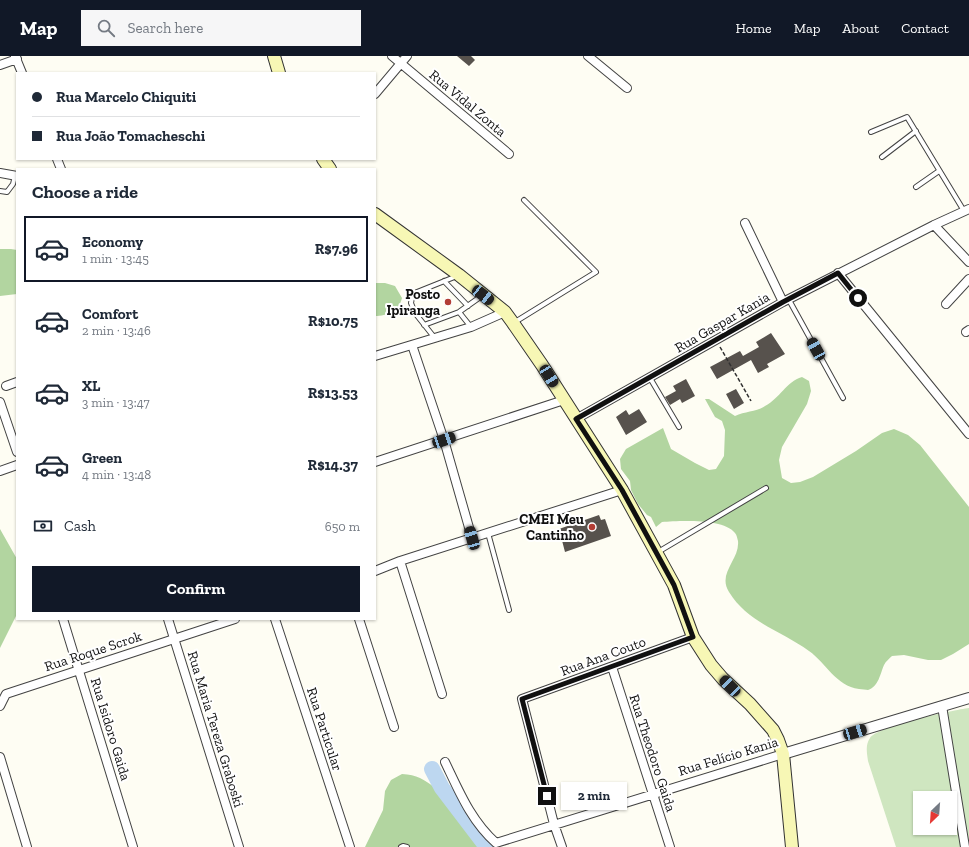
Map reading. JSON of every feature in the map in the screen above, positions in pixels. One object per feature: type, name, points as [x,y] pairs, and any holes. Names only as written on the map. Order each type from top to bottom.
[{"type":"main road","points":[[274,56],[279,72]]},
{"type":"main road","points":[[376,215],[459,275],[505,312],[513,322],[622,490],[674,585],[693,637],[711,665],[723,679],[750,704],[773,730],[783,754],[792,847]]},
{"type":"street","name":"Rua Vidal Zonta","points":[[392,56],[509,154]]},
{"type":"street","points":[[376,93],[407,56]]},
{"type":"street","points":[[588,56],[627,88]]},
{"type":"street","points":[[0,65],[16,58],[22,72]]},
{"type":"street","points":[[0,173],[16,176]]},
{"type":"street","name":"Rua Gaspar Kania","points":[[576,419],[838,273],[966,210]]},
{"type":"street","points":[[745,222],[786,301]]},
{"type":"street","points":[[934,225],[969,262]]},
{"type":"street","points":[[838,273],[969,434]]},
{"type":"street","points":[[946,304],[969,279]]},
{"type":"street","points":[[376,356],[471,327],[505,312]]},
{"type":"street","points":[[412,345],[444,440],[472,538]]},
{"type":"street","points":[[6,386],[16,382]]},
{"type":"street","points":[[376,462],[564,400]]},
{"type":"street","points":[[0,402],[16,449]]},
{"type":"street","points":[[0,471],[16,466]]},
{"type":"street","points":[[376,571],[400,561],[622,490]]},
{"type":"street","points":[[400,561],[442,694]]},
{"type":"street","name":"Rua Isidoro Gaida","points":[[63,620],[133,847]]},
{"type":"street","name":"Rua Maria Tereza Graboski","points":[[168,620],[240,847]]},
{"type":"street","name":"Rua Roque Scrok","points":[[0,706],[6,694],[232,620]]},
{"type":"street","name":"Rua Particular","points":[[275,620],[350,847]]},
{"type":"street","points":[[359,620],[394,727]]},
{"type":"street","name":"Rua Ana Couto","points":[[554,824],[522,699],[693,637]]},
{"type":"street","name":"Rua Theodoro Gaida","points":[[612,666],[670,847]]},
{"type":"street","name":"Rua Felício Kania","points":[[445,762],[467,809],[487,835],[496,843],[969,698]]},
{"type":"street","points":[[942,706],[965,847]]},
{"type":"street","points":[[0,756],[27,847]]},
{"type":"street","points":[[554,824],[562,847]]},
{"type":"lane","points":[[871,132],[907,117],[939,171],[966,210]]},
{"type":"lane","points":[[882,158],[916,131]]},
{"type":"lane","points":[[916,187],[939,171]]},
{"type":"lane","points":[[0,191],[7,192],[13,184],[16,176]]},
{"type":"lane","points":[[513,322],[596,272],[524,200]]},
{"type":"lane","points":[[434,337],[415,313],[412,298],[417,292],[459,275]]},
{"type":"lane","points":[[444,281],[468,306]]},
{"type":"lane","points":[[424,325],[459,312],[483,295]]},
{"type":"lane","points":[[786,301],[843,398]]},
{"type":"lane","points":[[459,312],[471,327]]},
{"type":"lane","points":[[650,378],[679,427]]},
{"type":"lane","points":[[656,552],[766,488]]},
{"type":"lane","points":[[488,533],[509,610]]},
{"type":"lane","points":[[401,847],[407,847]]},
{"type":"path","points":[[716,340],[751,401]]},
{"type":"green space","points":[[0,249],[16,250],[16,294],[0,296]]},
{"type":"green space","points":[[376,283],[385,283],[395,286],[402,298],[398,306],[392,312],[376,316]]},
{"type":"green space","points":[[802,377],[809,381],[811,391],[807,404],[782,447],[779,460],[782,478],[791,483],[800,482],[813,477],[882,433],[894,429],[908,435],[920,445],[969,507],[969,644],[941,660],[928,660],[904,655],[892,656],[885,664],[875,686],[868,690],[851,687],[844,683],[809,651],[766,626],[737,603],[726,585],[727,573],[738,548],[737,536],[735,533],[729,528],[721,525],[700,522],[662,522],[656,527],[651,517],[647,515],[638,504],[631,490],[630,481],[621,469],[620,459],[626,449],[663,428],[671,449],[709,470],[716,469],[724,456],[725,430],[722,421],[715,417],[705,399],[709,399],[735,416],[765,406],[775,399],[787,386],[796,379]]},
{"type":"green space","points":[[0,529],[16,557],[16,616],[0,648]]},
{"type":"green space","points":[[969,708],[969,847],[896,847],[868,761],[867,743],[876,733],[916,719]]},
{"type":"green space","points":[[402,774],[420,778],[435,788],[484,847],[365,847],[383,810],[385,791],[391,780]]},
{"type":"building","points":[[457,56],[471,56],[475,60],[469,66]]},
{"type":"building","points":[[771,333],[785,354],[767,364],[769,367],[758,373],[751,360],[717,379],[710,367],[740,351],[743,356],[759,347],[756,342]]},
{"type":"building","points":[[686,379],[695,396],[682,403],[680,399],[670,405],[665,397],[676,391],[673,386]]},
{"type":"building","points":[[736,389],[744,403],[734,409],[726,394]]},
{"type":"building","points":[[639,409],[647,422],[626,435],[616,417],[626,410],[629,415]]},
{"type":"building","name":"CMEI Meu Cantinho","points":[[599,515],[601,520],[605,519],[611,536],[565,552],[559,529]]},
{"type":"waterway","points":[[432,769],[442,788],[487,847]]},
{"type":"place","name":"Posto Ipiranga","points":[[448,302]]},
{"type":"place","name":"CMEI Meu Cantinho","points":[[592,527]]},
{"type":"route","points":[[547,796],[522,699],[693,637],[674,585],[622,490],[576,419],[783,302],[838,273],[858,298]]}]
